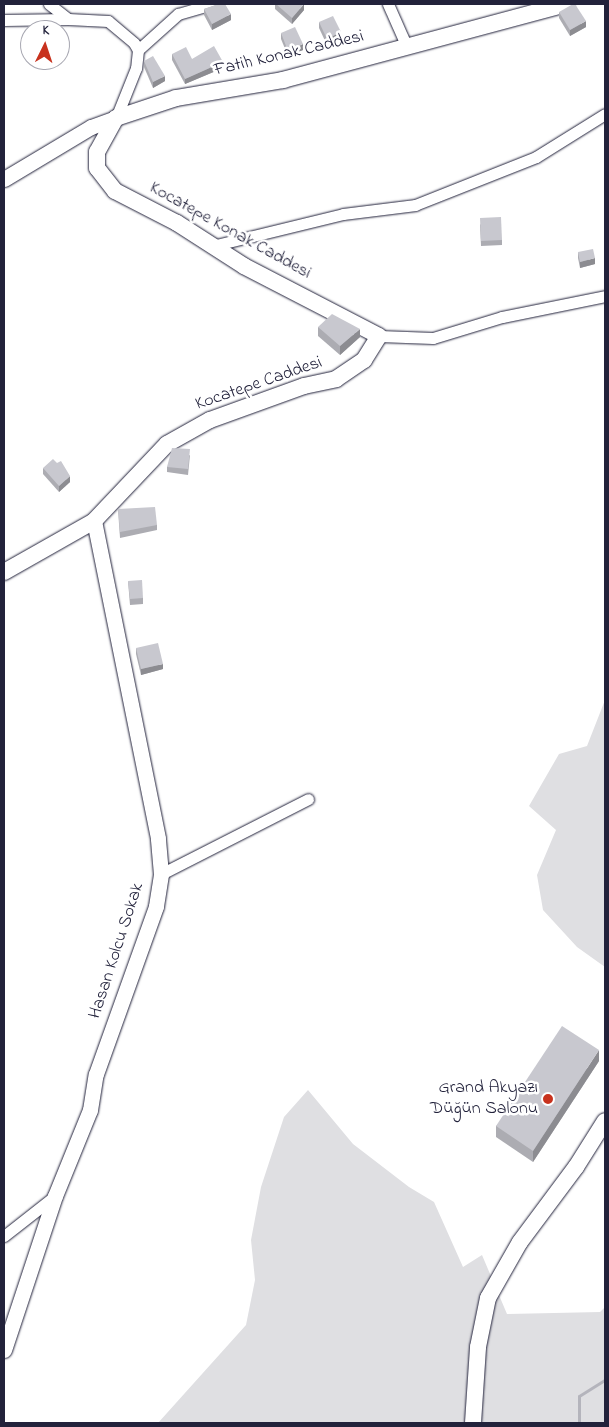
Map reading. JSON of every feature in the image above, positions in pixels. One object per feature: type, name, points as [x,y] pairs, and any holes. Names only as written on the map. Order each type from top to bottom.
[{"type":"main road","name":"Fatih Konak Caddesi","points":[[116,118],[176,98],[283,80],[561,4]]},
{"type":"main road","name":"Kocatepe Konak Caddesi","points":[[116,118],[97,152],[97,168],[115,191],[216,245],[244,266],[379,336]]},
{"type":"main road","name":"Kocatepe Caddesi","points":[[4,572],[94,522],[167,444],[210,420],[304,386],[336,379],[364,360],[379,336]]},
{"type":"main road","points":[[473,1423],[478,1347],[488,1298],[520,1242],[576,1167],[605,1121]]},
{"type":"street","points":[[49,4],[68,18]]},
{"type":"street","points":[[116,118],[136,68],[138,50],[178,14],[198,6],[213,4]]},
{"type":"street","points":[[388,4],[407,47]]},
{"type":"street","points":[[4,20],[68,18],[108,21],[138,50]]},
{"type":"street","points":[[216,245],[343,214],[415,205],[536,157],[605,114]]},
{"type":"street","name":"Fatih Konak Caddesi","points":[[4,180],[91,127],[116,118]]},
{"type":"street","name":"Kocatepe Konak Caddesi","points":[[379,336],[433,338],[502,317],[605,296]]},
{"type":"street","name":"Hasan Kolcu Sokak","points":[[4,1350],[55,1196],[90,1110],[96,1074],[156,906],[161,874],[158,838],[94,522]]},
{"type":"street","points":[[161,874],[308,799]]},
{"type":"street","points":[[4,1236],[55,1196]]},
{"type":"shaded area","points":[[605,700],[605,967],[577,947],[543,910],[537,875],[556,830],[529,806],[559,754],[587,746]]},
{"type":"shaded area","points":[[308,1090],[353,1144],[409,1187],[434,1202],[463,1267],[482,1255],[507,1314],[600,1312],[605,1307],[605,1423],[158,1423],[246,1325],[255,1280],[251,1240],[261,1187],[284,1117]]},
{"type":"building","points":[[217,4],[225,4],[231,14],[212,24],[204,9]]},
{"type":"building","points":[[276,4],[304,4],[292,18]]},
{"type":"building","points":[[575,4],[586,21],[570,30],[559,12]]},
{"type":"building","points":[[333,16],[341,32],[327,39],[319,22]]},
{"type":"building","points":[[295,27],[303,44],[288,51],[281,33]]},
{"type":"building","points":[[214,46],[223,62],[185,79],[172,54],[186,47],[192,59]]},
{"type":"building","points":[[153,56],[165,76],[153,82],[144,61]]},
{"type":"building","points":[[501,217],[502,240],[481,241],[480,218]]},
{"type":"building","points":[[593,249],[595,258],[580,262],[578,252]]},
{"type":"building","points":[[332,314],[360,329],[340,346],[318,327]]},
{"type":"building","points":[[172,448],[190,449],[188,469],[167,467]]},
{"type":"building","points":[[53,459],[57,463],[61,461],[70,476],[59,486],[43,468]]},
{"type":"building","points":[[155,507],[157,525],[120,532],[118,509]]},
{"type":"building","points":[[142,580],[143,598],[130,599],[128,581]]},
{"type":"building","points":[[158,643],[163,664],[141,669],[136,648]]},
{"type":"building","name":"Grand Akyazı Düğün Salonu","points":[[562,1026],[599,1050],[533,1151],[496,1126]]},
{"type":"waterway","points":[[579,1423],[579,1396],[605,1380]]},
{"type":"place","name":"Grand Akyazı Düğün Salonu","points":[[548,1099]]}]
